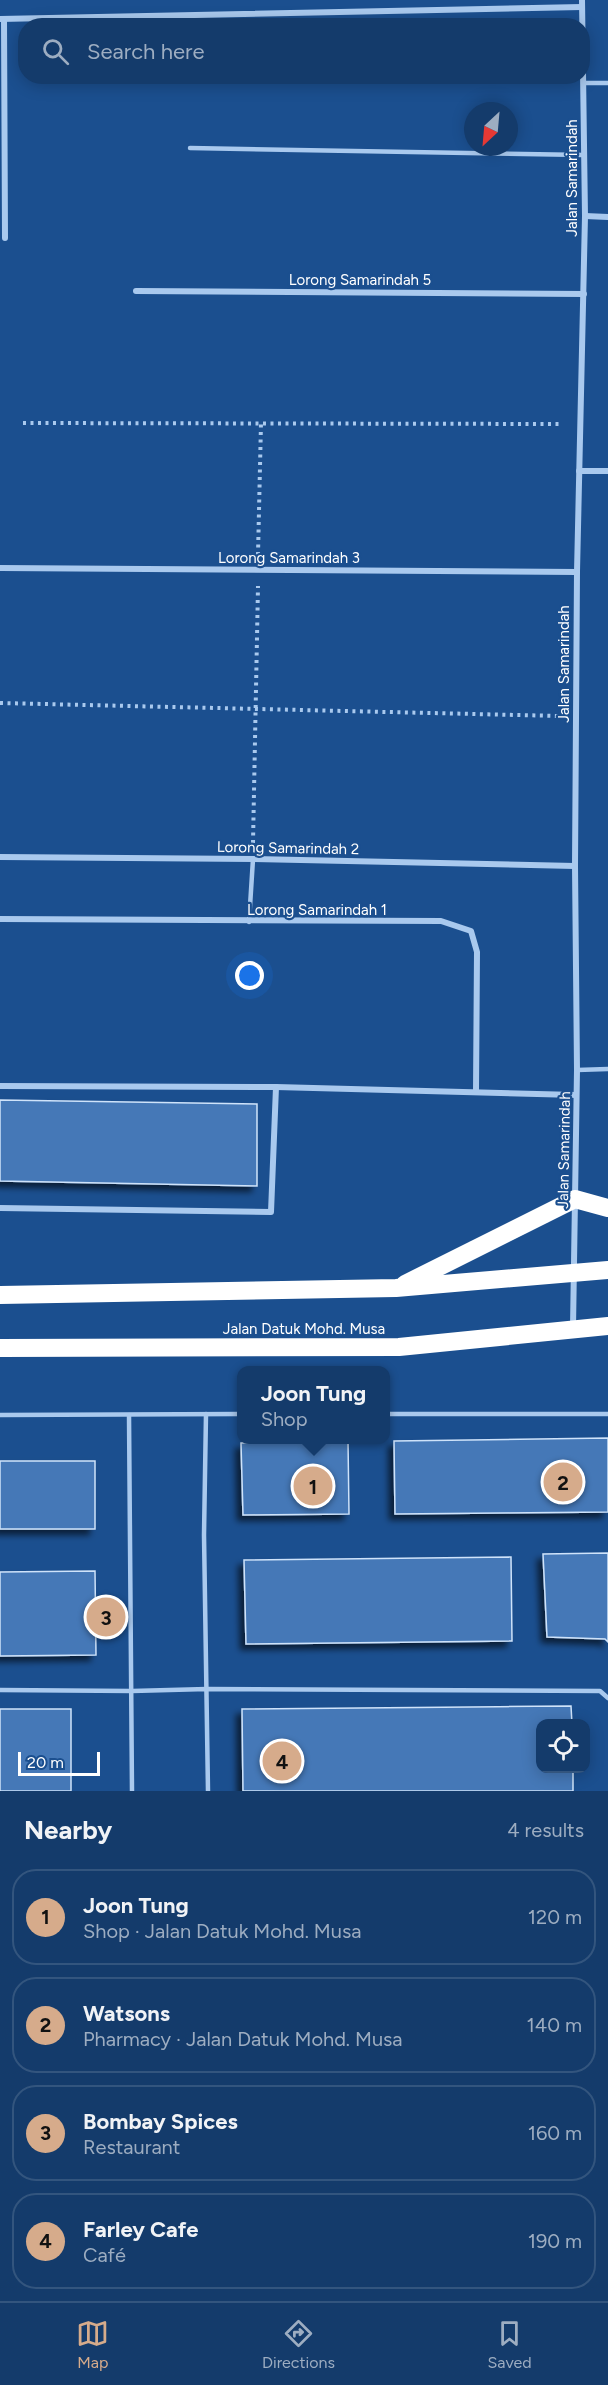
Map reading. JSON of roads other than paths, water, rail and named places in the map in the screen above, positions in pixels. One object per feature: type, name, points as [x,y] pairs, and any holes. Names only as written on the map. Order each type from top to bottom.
[{"type":"highway","points":[[396,1288],[575,1199],[608,1208]]},
{"type":"highway","points":[[0,1296],[396,1288],[608,1270]]},
{"type":"highway","name":"Jalan Datuk Mohd. Musa","points":[[0,1348],[399,1347],[608,1326]]},
{"type":"street","points":[[41,18],[582,4]]},
{"type":"street","points":[[5,238],[2,19],[18,19]]},
{"type":"street","name":"Jalan Samarindah","points":[[573,1328],[572,1273],[577,1070],[575,866],[577,572],[585,216],[583,84]]},
{"type":"street","points":[[585,216],[608,217]]},
{"type":"street","name":"Lorong Samarindah 5","points":[[136,291],[584,294]]},
{"type":"street","points":[[579,471],[608,471]]},
{"type":"street","name":"Lorong Samarindah 3","points":[[0,568],[577,572]]},
{"type":"street","name":"Lorong Samarindah 2","points":[[0,857],[253,859],[575,866]]},
{"type":"street","name":"Lorong Samarindah 1","points":[[0,919],[249,922],[441,921],[471,931],[477,952],[476,1092]]},
{"type":"street","points":[[0,1086],[276,1087],[576,1095]]},
{"type":"street","points":[[0,1208],[271,1212],[276,1087]]},
{"type":"lane","points":[[590,83],[608,83]]},
{"type":"lane","points":[[190,148],[584,155]]},
{"type":"lane","points":[[249,922],[253,859]]},
{"type":"lane","points":[[577,1070],[608,1069]]},
{"type":"lane","points":[[206,1414],[204,1535],[208,1791]]},
{"type":"lane","points":[[0,1415],[237,1414]]},
{"type":"lane","points":[[390,1414],[608,1414]]},
{"type":"lane","points":[[129,1415],[132,1791]]},
{"type":"lane","points":[[0,1690],[600,1691],[608,1698]]},
{"type":"place","name":"Watsons","points":[[563,1482]]},
{"type":"place","name":"Joon Tung","points":[[313,1486]]},
{"type":"place","name":"Bombay Spices","points":[[106,1617]]},
{"type":"place","name":"Farley Cafe","points":[[282,1761]]}]
